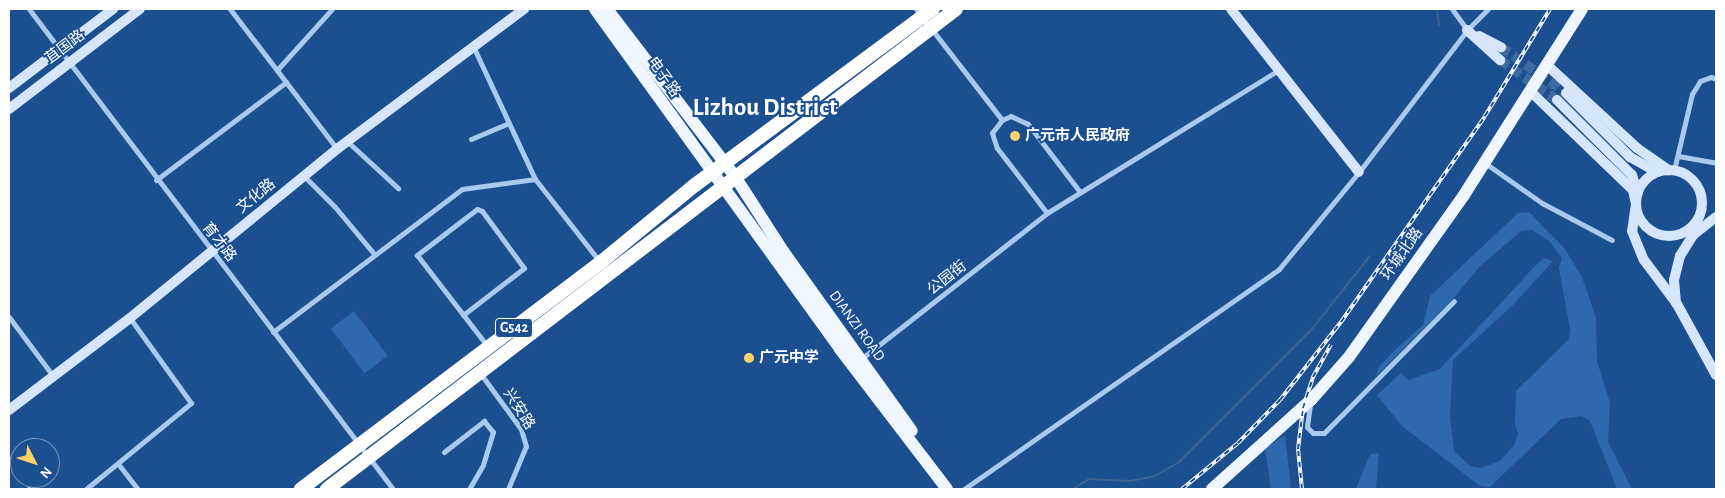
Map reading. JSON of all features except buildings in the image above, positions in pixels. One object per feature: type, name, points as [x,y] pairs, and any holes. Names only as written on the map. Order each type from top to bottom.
[{"type":"highway","name":"G542","points":[[327,489],[724,189],[956,9]]},
{"type":"highway","name":"G542","points":[[301,489],[600,263],[712,173],[924,12]]},
{"type":"main road","name":"电子路","points":[[595,9],[724,189]]},
{"type":"main road","name":"电子路","points":[[607,9],[736,178]]},
{"type":"main road","name":"环城北路","points":[[1212,489],[1312,400],[1349,357],[1484,163],[1582,9]]},
{"type":"main road","name":"DIANZI ROAD","points":[[736,178],[783,251],[955,489]]},
{"type":"main road","name":"DIANZI ROAD","points":[[724,189],[947,489]]},
{"type":"main road","points":[[385,425],[394,438]]},
{"type":"main road","points":[[340,459],[350,472]]},
{"type":"street","name":"育才路","points":[[29,9],[60,49],[68,64],[393,489]]},
{"type":"street","name":"苴国路","points":[[9,88],[113,9]]},
{"type":"street","name":"苴国路","points":[[9,110],[140,9]]},
{"type":"street","points":[[230,9],[337,149]]},
{"type":"street","points":[[277,70],[332,9]]},
{"type":"street","name":"文化路","points":[[9,410],[130,318],[337,149],[349,143],[473,46],[524,9]]},
{"type":"street","points":[[1230,9],[1359,172]]},
{"type":"street","points":[[1452,9],[1467,30],[1500,60]]},
{"type":"street","points":[[964,489],[1279,269],[1359,172],[1467,30],[1488,9]]},
{"type":"street","points":[[924,12],[931,29],[1002,120]]},
{"type":"street","points":[[1467,30],[1501,47]]},
{"type":"street","points":[[473,46],[535,179],[600,263]]},
{"type":"street","points":[[1547,65],[1637,148],[1671,170],[1685,174],[1698,186],[1702,197],[1701,214],[1696,232],[1677,264],[1674,280],[1677,304]]},
{"type":"street","points":[[1047,213],[997,148],[992,133],[1002,120],[1012,116],[1028,124],[1080,192],[1277,70]]},
{"type":"street","points":[[1671,170],[1678,156],[1692,94],[1700,81],[1711,77],[1716,79]]},
{"type":"street","points":[[156,180],[286,82]]},
{"type":"street","points":[[1530,91],[1623,179],[1632,190],[1641,221],[1648,230],[1664,236],[1676,236],[1696,232],[1716,218]]},
{"type":"street","points":[[1566,93],[1630,157],[1642,167],[1657,172]]},
{"type":"street","points":[[1557,100],[1632,175],[1638,193]]},
{"type":"street","points":[[471,139],[509,123]]},
{"type":"street","points":[[349,143],[398,188]]},
{"type":"street","points":[[1678,156],[1716,163]]},
{"type":"street","points":[[1484,163],[1542,203],[1612,240]]},
{"type":"street","points":[[1671,170],[1657,172],[1647,178],[1638,193],[1632,230],[1644,260],[1677,304],[1716,375]]},
{"type":"street","points":[[304,176],[335,207],[375,255]]},
{"type":"street","points":[[273,332],[462,189],[535,179]]},
{"type":"street","name":"公园街","points":[[861,359],[1047,213],[1080,192]]},
{"type":"street","points":[[463,315],[524,268],[482,211],[477,209],[418,254],[463,315],[488,348]]},
{"type":"street","points":[[1676,236],[1691,228],[1701,214]]},
{"type":"street","points":[[1312,400],[1306,424],[1313,433],[1322,434],[1454,301]]},
{"type":"street","points":[[9,316],[53,377]]},
{"type":"street","points":[[86,489],[119,465],[191,403],[130,318]]},
{"type":"street","name":"兴安路","points":[[480,372],[521,429],[526,446],[508,489]]},
{"type":"street","points":[[444,452],[484,421],[493,432],[483,465],[469,489]]},
{"type":"street","points":[[119,465],[138,489]]},
{"type":"shaded area","points":[[1529,212],[1565,249],[1582,277],[1596,318],[1597,361],[1610,403],[1608,442],[1632,489],[1617,489],[1590,421],[1582,416],[1561,419],[1490,487],[1480,486],[1402,426],[1377,395],[1401,373],[1409,380],[1440,369],[1536,265],[1544,258],[1553,261],[1514,304],[1453,360],[1450,417],[1454,451],[1470,466],[1480,468],[1500,461],[1514,445],[1518,434],[1515,424],[1516,391],[1569,339],[1570,329],[1559,268],[1562,258],[1549,241],[1532,230],[1521,231],[1480,266],[1452,300],[1375,377],[1379,367],[1423,325],[1430,296],[1518,213]]},
{"type":"shaded area","points":[[354,311],[388,356],[365,373],[331,328]]},
{"type":"shaded area","points":[[1285,435],[1291,489],[1271,489],[1265,448]]},
{"type":"shaded area","points":[[1379,453],[1376,489],[1356,489],[1370,454]]},
{"type":"waterway","points":[[1437,9],[1439,25]]},
{"type":"waterway","points":[[1073,489],[1089,479],[1130,481],[1155,476],[1179,462],[1312,329],[1369,257]]},
{"type":"tunnel","points":[[1501,47],[1566,93]]},
{"type":"tunnel","points":[[1500,60],[1557,100]]},
{"type":"railway","points":[[1182,489],[1238,443],[1280,400],[1341,322],[1485,116],[1550,9]]},
{"type":"railway","points":[[1302,489],[1298,449],[1303,408],[1313,377],[1331,345]]},
{"type":"place","name":"广元市人民政府","points":[[1015,136]]},
{"type":"place","name":"广元中学","points":[[749,358]]},
{"type":"district","name":"Lizhou District","points":[[765,108]]}]
